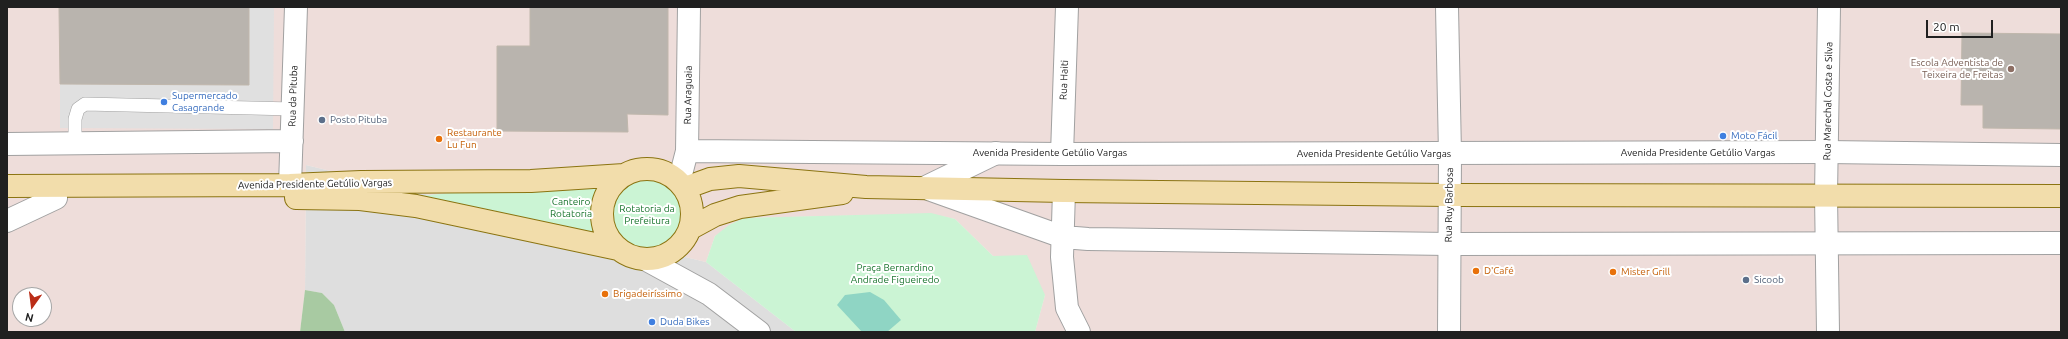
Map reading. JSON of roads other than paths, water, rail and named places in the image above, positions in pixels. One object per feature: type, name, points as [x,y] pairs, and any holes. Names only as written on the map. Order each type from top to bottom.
[{"type":"main road","points":[[640,169],[661,171],[682,185],[692,207],[691,228],[684,241],[673,252],[660,258],[645,259],[630,256],[618,249],[607,235],[602,219],[603,202],[611,187],[624,175],[640,169]]},
{"type":"main road","name":"Avenida Presidente Getúlio Vargas","points":[[7,186],[290,184],[531,180],[624,175]]},
{"type":"main road","points":[[682,185],[710,179],[739,176],[866,187],[1064,191],[1450,195],[2061,196]]},
{"type":"main road","points":[[691,228],[715,214],[740,207],[838,193],[866,187]]},
{"type":"main road","name":"Avenida Presidente Getúlio Vargas","points":[[7,199],[360,199],[462,215],[618,249]]},
{"type":"street","name":"Rua da Pituba","points":[[290,184],[296,7]]},
{"type":"street","name":"Rua Araguaia","points":[[682,185],[687,151],[689,7]]},
{"type":"street","name":"Rua Haiti","points":[[1062,154],[1066,7]]},
{"type":"street","name":"Rua Ruy Barbosa","points":[[1447,7],[1450,154],[1449,332]]},
{"type":"street","name":"Rua Marechal Costa e Silva","points":[[1828,245],[1826,195],[1829,7]]},
{"type":"street","points":[[7,144],[75,142],[292,141]]},
{"type":"street","name":"Avenida Presidente Getúlio Vargas","points":[[687,151],[1062,154],[1827,152],[2061,155]]},
{"type":"street","points":[[924,188],[996,153]]},
{"type":"street","points":[[924,188],[1063,237],[1088,239],[1449,244],[1828,245],[2061,243]]},
{"type":"street","points":[[1064,191],[1062,257],[1067,308],[1079,332]]},
{"type":"street","name":"Avenida Presidente Getúlio Vargas","points":[[7,221],[56,198]]},
{"type":"street","points":[[1828,245],[1828,332]]},
{"type":"street","points":[[645,259],[709,294],[759,332]]},
{"type":"lane","points":[[75,142],[75,119],[78,109],[85,104],[293,109]]},
{"type":"place","name":"Escola Adventista de Teixeira de Freitas","points":[[2011,69]]},
{"type":"place","name":"Supermercado Casagrande","points":[[164,102]]},
{"type":"place","name":"Posto Pituba","points":[[322,120]]},
{"type":"place","name":"Moto Fácil","points":[[1723,136]]},
{"type":"place","name":"Restaurante Lu Fun","points":[[439,139]]},
{"type":"place","name":"D'Café","points":[[1476,271]]},
{"type":"place","name":"Mister Grill","points":[[1613,272]]},
{"type":"place","name":"Sicoob","points":[[1746,280]]},
{"type":"place","name":"Brigadeiríssimo","points":[[605,294]]},
{"type":"place","name":"Duda Bikes","points":[[652,322]]},
{"type":"park label","name":"Canteiro Rotatoria","points":[[571,208]]},
{"type":"park label","name":"Rotatoria da Prefeitura","points":[[647,214]]},
{"type":"park label","name":"Praça Bernardino Andrade Figueiredo","points":[[895,274]]}]
